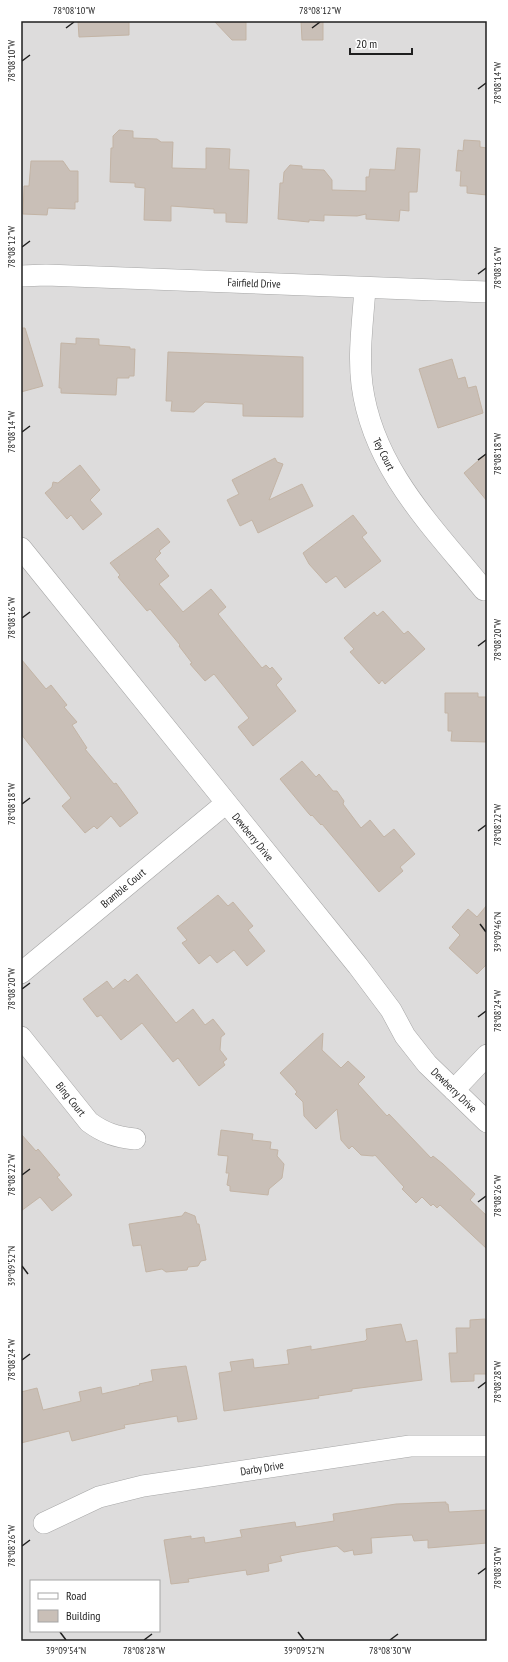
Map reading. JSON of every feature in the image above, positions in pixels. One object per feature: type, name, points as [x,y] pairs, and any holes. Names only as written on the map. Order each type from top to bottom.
[{"type":"street","name":"Fairfield Drive","points":[[21,276],[46,275],[487,292]]},
{"type":"street","name":"Tey Court","points":[[365,288],[361,356],[362,384],[373,433],[384,458],[398,480],[484,590]]},
{"type":"street","name":"Dewberry Drive","points":[[21,548],[225,804],[358,966],[391,1010],[405,1036],[427,1064],[487,1122]]},
{"type":"street","name":"Bramble Court","points":[[21,973],[225,804]]},
{"type":"street","name":"Bing Court","points":[[21,1037],[89,1122],[102,1132],[118,1138],[135,1139]]},
{"type":"street","points":[[454,1090],[487,1055]]},
{"type":"street","name":"Darby Drive","points":[[44,1523],[99,1497],[143,1486],[410,1446],[487,1446]]},
{"type":"shaded area","points":[[21,21],[487,21],[487,1641],[21,1641]]},
{"type":"building","points":[[78,21],[129,21],[129,35],[79,37]]},
{"type":"building","points":[[214,21],[246,21],[246,40],[232,40]]},
{"type":"building","points":[[301,21],[323,21],[323,40],[302,40]]},
{"type":"building","points":[[119,130],[133,131],[133,138],[157,139],[161,142],[173,142],[172,168],[206,169],[206,148],[230,149],[229,169],[249,170],[247,223],[226,222],[226,213],[214,213],[214,209],[171,206],[171,221],[144,220],[145,188],[135,187],[135,183],[110,182],[111,148],[113,148],[113,136]]},
{"type":"building","points":[[464,140],[480,141],[480,147],[487,148],[487,195],[467,193],[467,186],[460,186],[461,171],[456,171],[458,150],[463,151]]},
{"type":"building","points":[[397,148],[420,149],[417,192],[409,192],[409,211],[400,210],[399,221],[366,219],[366,214],[357,216],[324,215],[324,221],[309,220],[309,222],[278,219],[280,183],[283,183],[284,172],[290,165],[302,166],[302,169],[324,170],[332,180],[332,190],[366,191],[366,177],[369,177],[370,169],[395,170]]},
{"type":"building","points":[[31,161],[63,161],[70,171],[78,171],[78,202],[75,202],[75,209],[48,208],[47,215],[23,214],[24,186],[29,186]]},
{"type":"building","points":[[21,328],[25,328],[43,386],[21,392]]},
{"type":"building","points":[[76,338],[99,339],[99,345],[130,347],[130,349],[135,349],[134,376],[129,376],[129,378],[117,378],[116,395],[61,393],[61,388],[59,388],[61,343],[76,344]]},
{"type":"building","points":[[168,352],[303,357],[303,417],[243,416],[243,404],[205,402],[194,412],[171,411],[172,401],[166,401]]},
{"type":"building","points":[[452,359],[458,379],[465,377],[468,388],[476,386],[483,413],[438,428],[419,369]]},
{"type":"building","points":[[487,453],[487,501],[464,473]]},
{"type":"building","points":[[275,458],[277,462],[283,464],[269,500],[302,484],[313,506],[258,533],[252,520],[240,526],[227,500],[239,494],[232,480]]},
{"type":"building","points":[[80,465],[100,490],[90,500],[102,514],[83,530],[71,515],[67,519],[45,493],[52,487],[53,482],[58,483]]},
{"type":"building","points":[[353,515],[367,533],[362,537],[381,561],[345,588],[336,576],[326,583],[309,564],[303,553]]},
{"type":"building","points":[[158,528],[170,542],[159,551],[161,553],[155,559],[169,576],[159,584],[183,612],[211,589],[226,607],[218,614],[262,668],[266,665],[270,669],[272,667],[282,679],[276,685],[296,711],[253,746],[238,727],[249,718],[214,674],[205,681],[190,664],[192,663],[179,646],[180,645],[150,609],[147,611],[118,577],[120,575],[110,563]]},
{"type":"building","points":[[383,611],[404,634],[408,631],[425,649],[385,684],[382,680],[379,684],[350,652],[354,649],[344,638],[374,612],[377,616]]},
{"type":"building","points":[[21,659],[46,689],[51,685],[67,705],[64,707],[77,722],[72,725],[87,748],[85,749],[114,784],[116,783],[138,813],[120,827],[111,816],[97,829],[94,826],[85,833],[62,806],[71,798],[21,734]]},
{"type":"building","points":[[445,693],[478,693],[478,697],[486,697],[487,742],[451,741],[452,731],[448,731],[448,713],[445,713]]},
{"type":"building","points":[[302,761],[316,777],[319,774],[333,791],[337,791],[344,801],[343,804],[361,828],[370,820],[384,837],[394,829],[415,854],[400,867],[403,871],[379,892],[322,824],[321,825],[312,815],[311,816],[309,814],[280,779]]},
{"type":"building","points":[[218,895],[228,906],[233,902],[253,926],[248,930],[265,951],[247,966],[234,950],[217,963],[210,955],[199,964],[182,943],[187,940],[177,928]]},
{"type":"building","points":[[487,905],[487,964],[477,974],[449,948],[460,935],[452,927],[468,909],[477,917]]},
{"type":"building","points":[[137,974],[176,1023],[193,1009],[205,1025],[213,1019],[225,1034],[221,1037],[220,1050],[227,1059],[223,1062],[225,1065],[199,1086],[178,1058],[173,1062],[142,1023],[121,1040],[101,1015],[97,1017],[83,999],[107,981],[113,989],[125,979],[128,982]]},
{"type":"building","points":[[323,1033],[322,1050],[341,1068],[348,1061],[365,1077],[358,1084],[387,1116],[389,1114],[431,1158],[433,1156],[443,1164],[475,1194],[470,1200],[487,1216],[487,1249],[440,1205],[437,1208],[433,1204],[431,1206],[422,1197],[416,1203],[402,1189],[404,1187],[375,1155],[361,1155],[352,1146],[349,1149],[341,1140],[337,1109],[316,1129],[304,1116],[303,1102],[295,1094],[297,1092],[280,1073]]},
{"type":"building","points":[[221,1130],[253,1134],[252,1140],[271,1142],[270,1149],[278,1150],[277,1156],[284,1164],[282,1178],[269,1189],[268,1195],[230,1191],[230,1186],[227,1185],[229,1173],[226,1173],[228,1156],[218,1155]]},
{"type":"building","points":[[21,1134],[36,1151],[38,1149],[60,1175],[57,1177],[72,1195],[52,1211],[40,1197],[21,1211]]},
{"type":"building","points":[[185,1212],[195,1216],[197,1224],[199,1224],[206,1260],[201,1261],[198,1266],[188,1267],[187,1270],[166,1272],[162,1269],[146,1272],[141,1245],[133,1246],[129,1224],[182,1216]]},
{"type":"building","points":[[485,1319],[487,1327],[487,1374],[474,1374],[474,1381],[451,1382],[449,1353],[457,1353],[456,1328],[470,1328],[470,1320]]},
{"type":"building","points":[[401,1324],[406,1342],[417,1340],[422,1380],[352,1389],[352,1391],[318,1396],[319,1398],[224,1411],[219,1373],[232,1371],[230,1362],[253,1359],[254,1368],[289,1364],[287,1350],[311,1346],[311,1350],[365,1341],[367,1339],[366,1329]]},
{"type":"building","points":[[186,1366],[197,1419],[178,1422],[177,1416],[124,1425],[125,1428],[72,1441],[69,1431],[21,1443],[21,1392],[37,1388],[43,1410],[81,1401],[79,1392],[101,1387],[102,1394],[140,1385],[139,1384],[153,1381],[151,1370]]},
{"type":"building","points":[[446,1502],[446,1504],[448,1504],[449,1512],[487,1510],[487,1543],[428,1548],[428,1540],[414,1541],[412,1535],[371,1538],[372,1553],[354,1555],[353,1550],[344,1552],[337,1546],[280,1556],[282,1561],[268,1564],[269,1571],[247,1575],[246,1570],[188,1579],[189,1582],[171,1584],[164,1540],[191,1536],[191,1539],[204,1537],[205,1543],[242,1537],[240,1530],[295,1522],[296,1527],[334,1521],[333,1514],[396,1504]]}]
